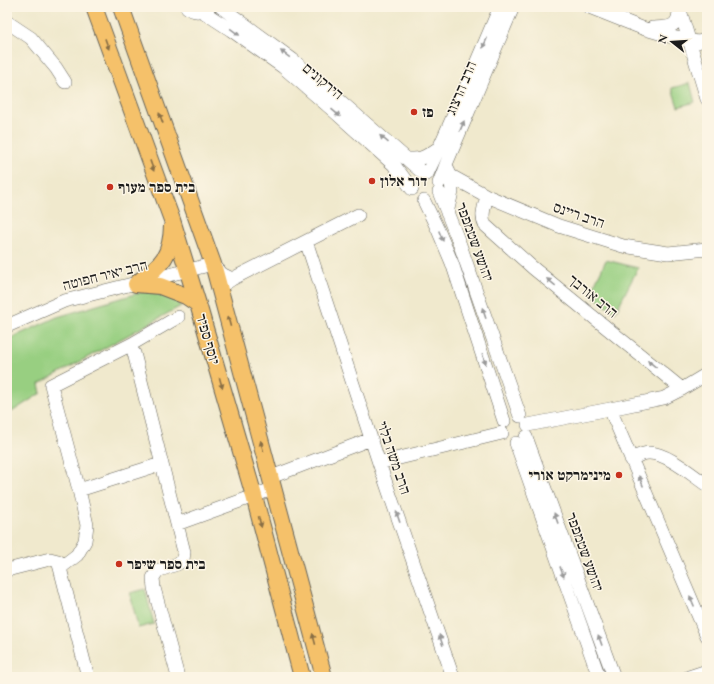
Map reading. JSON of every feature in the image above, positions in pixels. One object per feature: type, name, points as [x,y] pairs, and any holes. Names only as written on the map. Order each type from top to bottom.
[{"type":"main road","name":"יוסף ספיר","points":[[94,7],[172,220],[188,271],[254,496],[302,677]]},
{"type":"main road","name":"יוסף ספיר","points":[[121,7],[213,264],[226,283],[272,482],[324,677]]},
{"type":"main road","points":[[136,284],[164,260],[169,248],[172,220]]},
{"type":"main road","points":[[136,284],[160,286],[186,296],[198,304]]},
{"type":"street","name":"הירקונים","points":[[187,7],[194,11],[206,9],[227,27],[283,67],[394,165],[412,189]]},
{"type":"street","name":"הירקונים","points":[[221,7],[293,60],[425,174]]},
{"type":"street","name":"הרב הרצוג","points":[[425,174],[440,147],[500,7]]},
{"type":"street","name":"הרב הרצוג","points":[[442,184],[447,162],[513,7]]},
{"type":"street","points":[[589,7],[642,28],[689,41],[697,42],[707,40]]},
{"type":"street","points":[[642,28],[663,27],[674,24],[678,19],[679,8]]},
{"type":"street","points":[[679,8],[707,99]]},
{"type":"street","points":[[7,22],[31,38],[56,68],[65,82]]},
{"type":"street","points":[[405,158],[411,160],[421,158],[440,147]]},
{"type":"street","points":[[442,184],[434,177],[425,174],[416,178],[412,189],[416,197],[424,201],[429,201],[433,200],[437,196],[442,184],[451,181],[452,192],[447,213]]},
{"type":"street","name":"הרב ריינס","points":[[442,184],[487,196],[559,226],[623,246],[668,253],[707,249]]},
{"type":"street","name":"יהושע שטמפפר","points":[[442,184],[447,213],[460,245],[522,430],[599,677]]},
{"type":"street","name":"הרב אורבך","points":[[487,196],[482,217],[485,225],[533,268],[682,389]]},
{"type":"street","name":"יהושע שטמפפר","points":[[424,201],[452,263],[503,427]]},
{"type":"street","points":[[226,283],[358,215]]},
{"type":"street","name":"הרב משה בלוי","points":[[308,247],[379,463],[453,677]]},
{"type":"street","name":"הרב יאיר חפוטה","points":[[7,326],[64,301],[213,264]]},
{"type":"street","points":[[60,568],[77,555],[85,541],[87,525],[51,385],[132,344],[178,317]]},
{"type":"street","points":[[134,353],[184,552],[183,560],[177,564],[157,570],[153,578],[154,588],[178,677]]},
{"type":"street","points":[[522,430],[513,416],[509,417],[503,427],[503,437],[511,443],[522,430],[664,398],[707,374]]},
{"type":"street","points":[[610,409],[707,636]]},
{"type":"street","points":[[379,463],[503,427]]},
{"type":"street","name":"יהושע שטמפפר","points":[[522,430],[614,677]]},
{"type":"street","points":[[177,524],[254,496],[272,482],[371,439]]},
{"type":"street","points":[[631,459],[641,454],[658,454],[707,485]]},
{"type":"street","points":[[79,490],[162,464]]},
{"type":"street","points":[[7,570],[50,559],[58,561],[88,677]]},
{"type":"street","points":[[689,677],[707,671]]},
{"type":"green space","points":[[690,83],[695,102],[678,107],[672,88]]},
{"type":"green space","points":[[606,260],[638,268],[615,313],[590,294]]},
{"type":"green space","points":[[152,289],[172,295],[181,306],[39,384],[41,393],[7,415],[7,340],[57,317]]},
{"type":"green space","points":[[145,589],[154,624],[138,628],[130,593]]},
{"type":"place","name":"פז","points":[[414,112]]},
{"type":"place","name":"דור אלון","points":[[372,181]]},
{"type":"place","name":"בית ספר מעוף","points":[[110,187]]},
{"type":"place","name":"מינימרקט אורי","points":[[619,475]]},
{"type":"place","name":"בית ספר שיפר","points":[[119,564]]}]
